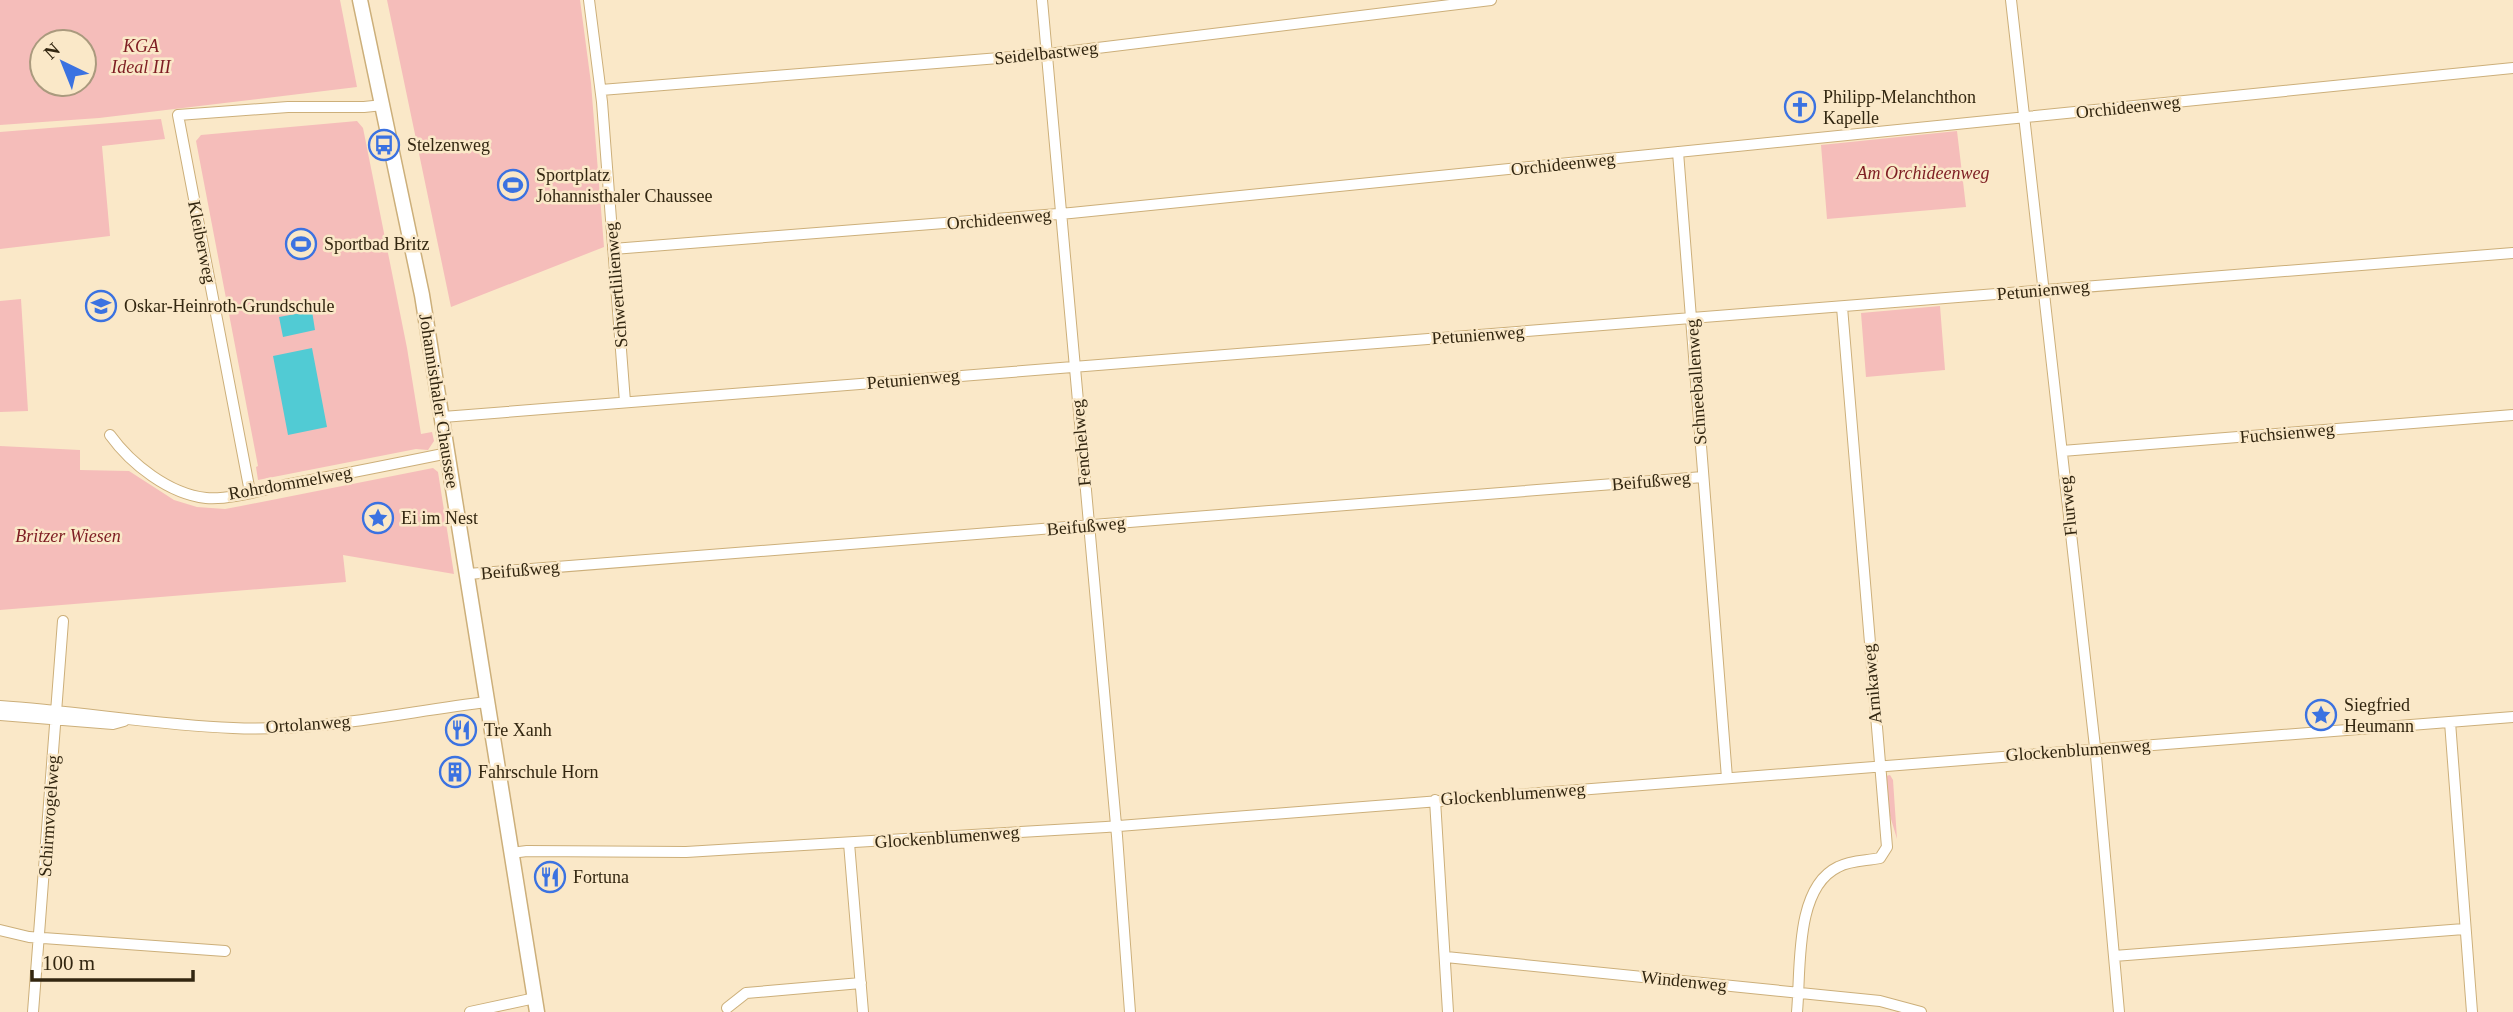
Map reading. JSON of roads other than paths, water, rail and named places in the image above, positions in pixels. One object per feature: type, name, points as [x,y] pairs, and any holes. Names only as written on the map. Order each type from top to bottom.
[{"type":"street","name":"Johannisthaler Chaussee","points":[[360,0],[422,295],[536,1005]]},
{"type":"street","name":"Schwertlilienweg","points":[[589,0],[601,90],[625,402]]},
{"type":"street","name":"Fenchelweg","points":[[1042,0],[1130,1012]]},
{"type":"street","name":"Seidelbastweg","points":[[601,90],[1048,54],[1491,0]]},
{"type":"street","name":"Flurweg","points":[[2011,0],[2095,749],[2119,1012]]},
{"type":"street","name":"Orchideenweg","points":[[613,249],[1061,214],[2513,68]]},
{"type":"street","name":"Kleiberweg","points":[[250,492],[178,115],[288,107],[383,105]]},
{"type":"street","name":"Schneeballenweg","points":[[1678,152],[1727,778]]},
{"type":"street","name":"Petunienweg","points":[[443,417],[2513,253]]},
{"type":"street","name":"Arnikaweg","points":[[1797,1012],[1804,922],[1813,890],[1825,875],[1839,866],[1880,858],[1886,852],[1842,307]]},
{"type":"street","name":"Fuchsienweg","points":[[2062,451],[2513,415]]},
{"type":"street","name":"Rohrdommelweg","points":[[110,435],[132,460],[163,482],[183,492],[208,498],[448,453]]},
{"type":"street","name":"Beifußweg","points":[[468,575],[1703,477]]},
{"type":"street","name":"Schirmvogelweg","points":[[33,1012],[64,621]]},
{"type":"street","name":"Ortolanweg","points":[[0,706],[113,724],[128,720],[235,728],[320,725],[487,702]]},
{"type":"street","name":"Ortolanweg","points":[[0,715],[57,715]]},
{"type":"street","name":"Glockenblumenweg","points":[[511,853],[686,852],[1115,826],[2513,717]]},
{"type":"street","points":[[2450,722],[2472,1012]]},
{"type":"street","points":[[1435,800],[1448,1012]]},
{"type":"street","points":[[849,843],[863,1012]]},
{"type":"street","points":[[2114,956],[2464,929]]},
{"type":"street","points":[[0,930],[40,937],[225,951]]},
{"type":"street","name":"Windenweg","points":[[1446,957],[1880,1001],[1921,1012]]},
{"type":"street","points":[[727,1008],[746,993],[860,983]]},
{"type":"street","points":[[470,1012],[536,1005]]},
{"type":"water","points":[[312,311],[315,330],[283,337],[279,317]]},
{"type":"water","points":[[312,348],[327,427],[288,435],[273,356]]},
{"type":"place","name":"Philipp-Melanchthon Kapelle","points":[[1800,107]]},
{"type":"place","name":"Stelzenweg","points":[[384,145]]},
{"type":"place","name":"Sportplatz Johannisthaler Chaussee","points":[[513,185]]},
{"type":"place","name":"Sportbad Britz","points":[[301,244]]},
{"type":"place","name":"Oskar-Heinroth-Grundschule","points":[[101,306]]},
{"type":"place","name":"Ei im Nest","points":[[378,518]]},
{"type":"place","name":"Siegfried Heumann","points":[[2321,715]]},
{"type":"place","name":"Tre Xanh","points":[[461,730]]},
{"type":"place","name":"Fahrschule Horn","points":[[455,772]]},
{"type":"place","name":"Fortuna","points":[[550,877]]},
{"type":"park label","name":"KGA Ideal III","points":[[141,56]]},
{"type":"park label","name":"Am Orchideenweg","points":[[1923,173]]},
{"type":"park label","name":"Britzer Wiesen","points":[[68,536]]}]
